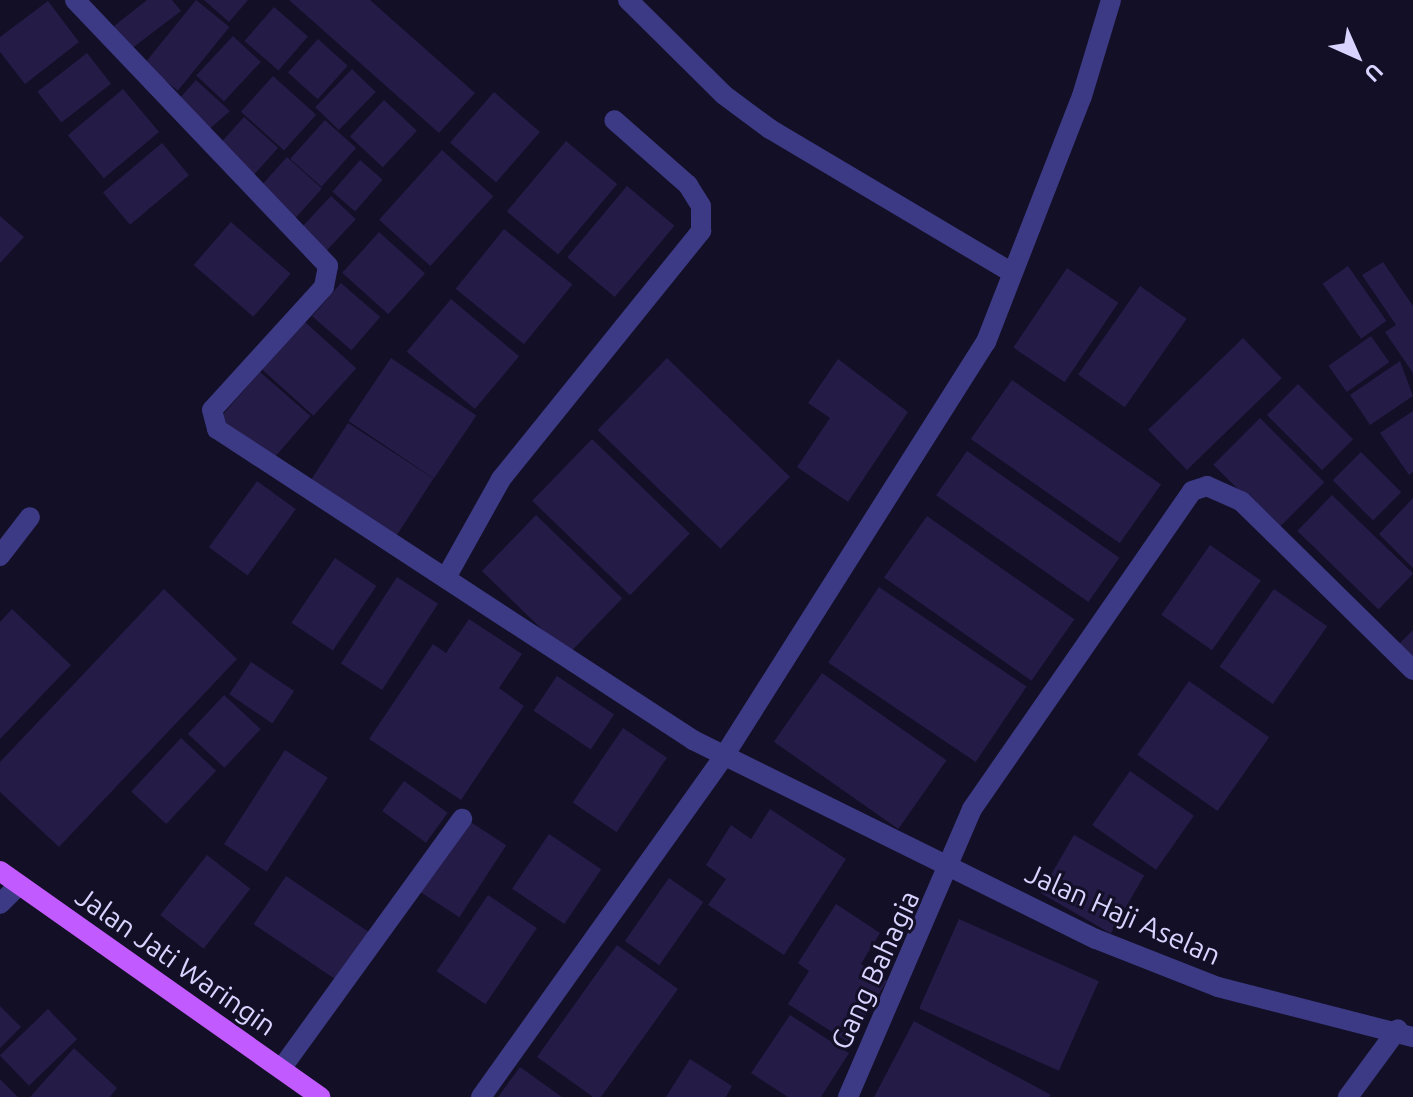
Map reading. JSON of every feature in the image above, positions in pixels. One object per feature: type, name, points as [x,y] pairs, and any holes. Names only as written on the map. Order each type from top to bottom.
[{"type":"main road","name":"Jalan Jati Waringin","points":[[0,871],[281,1069],[312,1095]]},
{"type":"street","name":"Jalan Haji Aselan","points":[[75,0],[328,266],[324,287],[212,410],[214,425],[448,574],[579,669],[724,756],[1096,939],[1218,987],[1406,1033]]},
{"type":"street","points":[[628,0],[724,95],[770,129],[1011,272]]},
{"type":"street","points":[[481,1097],[724,756],[986,342],[1082,96],[1111,0]]},
{"type":"street","points":[[448,574],[501,479],[701,231],[701,206],[688,185],[614,120]]},
{"type":"street","name":"Gang Bahagia","points":[[848,1097],[954,867],[972,809],[1192,491],[1215,487],[1241,501],[1413,670]]},
{"type":"street","points":[[0,556],[30,517]]},
{"type":"street","points":[[281,1069],[462,819]]},
{"type":"street","points":[[0,904],[19,885]]},
{"type":"street","points":[[1348,1097],[1406,1033]]},
{"type":"building","points":[[147,0],[172,0],[181,11],[131,49],[114,26]]},
{"type":"building","points":[[196,0],[229,27],[178,91],[144,64]]},
{"type":"building","points":[[204,0],[248,0],[229,22]]},
{"type":"building","points":[[289,0],[370,0],[475,93],[439,133]]},
{"type":"building","points":[[48,1],[79,42],[25,84],[0,52],[0,37]]},
{"type":"building","points":[[274,7],[308,37],[278,70],[244,41]]},
{"type":"building","points":[[233,36],[261,62],[224,101],[196,75]]},
{"type":"building","points":[[318,39],[348,66],[318,99],[288,72]]},
{"type":"building","points":[[87,53],[111,84],[61,123],[37,92]]},
{"type":"building","points":[[352,69],[376,92],[339,130],[315,107]]},
{"type":"building","points":[[273,76],[316,115],[284,150],[241,112]]},
{"type":"building","points":[[196,80],[230,111],[206,132],[178,100]]},
{"type":"building","points":[[123,89],[159,132],[104,178],[68,135]]},
{"type":"building","points":[[494,92],[540,132],[496,183],[450,143]]},
{"type":"building","points":[[384,100],[417,131],[383,167],[350,137]]},
{"type":"building","points":[[244,117],[278,148],[251,178],[217,147]]},
{"type":"building","points":[[325,120],[356,148],[321,187],[290,159]]},
{"type":"building","points":[[566,141],[617,184],[558,255],[507,211]]},
{"type":"building","points":[[162,143],[189,175],[130,225],[103,192]]},
{"type":"building","points":[[442,150],[493,196],[430,266],[379,220]]},
{"type":"building","points":[[287,157],[322,188],[292,221],[258,190]]},
{"type":"building","points":[[360,160],[383,180],[355,211],[332,192]]},
{"type":"building","points":[[627,186],[674,226],[615,297],[567,257]]},
{"type":"building","points":[[331,196],[356,219],[322,256],[297,233]]},
{"type":"building","points":[[0,216],[24,237],[0,263]]},
{"type":"building","points":[[231,222],[291,274],[253,317],[194,265]]},
{"type":"building","points":[[504,229],[572,284],[524,344],[456,289]]},
{"type":"building","points":[[379,232],[425,273],[388,314],[342,273]]},
{"type":"building","points":[[1383,262],[1413,306],[1413,373],[1385,332],[1396,325],[1362,275]]},
{"type":"building","points":[[1348,266],[1386,321],[1361,339],[1323,284]]},
{"type":"building","points":[[1067,268],[1118,303],[1065,382],[1013,348]]},
{"type":"building","points":[[341,283],[380,317],[351,350],[312,316]]},
{"type":"building","points":[[1140,286],[1187,319],[1125,407],[1078,374]]},
{"type":"building","points":[[451,299],[519,356],[475,409],[407,352]]},
{"type":"building","points":[[305,322],[356,368],[313,416],[262,370]]},
{"type":"building","points":[[1371,336],[1389,362],[1347,392],[1328,366]]},
{"type":"building","points":[[1243,338],[1282,378],[1187,470],[1148,430]]},
{"type":"building","points":[[391,358],[476,416],[434,479],[349,421]]},
{"type":"building","points":[[667,358],[790,477],[721,549],[598,430]]},
{"type":"building","points":[[838,359],[908,412],[848,502],[797,467],[830,418],[808,403]]},
{"type":"building","points":[[1400,361],[1413,396],[1370,425],[1350,395]]},
{"type":"building","points":[[260,372],[311,416],[267,467],[216,423]]},
{"type":"building","points":[[1012,380],[1161,484],[1120,543],[971,439]]},
{"type":"building","points":[[1298,384],[1353,439],[1322,470],[1267,415]]},
{"type":"building","points":[[1413,411],[1413,472],[1409,475],[1380,433]]},
{"type":"building","points":[[1260,418],[1324,482],[1278,529],[1213,465]]},
{"type":"building","points":[[348,423],[434,479],[395,538],[309,483]]},
{"type":"building","points":[[592,439],[690,533],[630,595],[532,501]]},
{"type":"building","points":[[967,451],[1119,558],[1088,602],[936,495]]},
{"type":"building","points":[[1361,452],[1401,492],[1373,521],[1333,480]]},
{"type":"building","points":[[257,481],[296,509],[248,576],[209,547]]},
{"type":"building","points":[[1332,495],[1413,573],[1379,609],[1297,531]]},
{"type":"building","points":[[1413,498],[1413,568],[1379,534]]},
{"type":"building","points":[[536,515],[622,598],[568,654],[482,571]]},
{"type":"building","points":[[927,516],[1074,619],[1031,681],[884,577]]},
{"type":"building","points":[[1210,545],[1261,581],[1212,650],[1161,615]]},
{"type":"building","points":[[335,558],[376,586],[333,651],[291,623]]},
{"type":"building","points":[[397,577],[438,604],[382,690],[341,663]]},
{"type":"building","points":[[879,587],[1027,687],[976,762],[828,662]]},
{"type":"building","points":[[164,589],[237,659],[59,847],[0,792],[0,762]]},
{"type":"building","points":[[1274,589],[1327,626],[1273,704],[1220,667]]},
{"type":"building","points":[[12,609],[71,665],[0,739],[0,622]]},
{"type":"building","points":[[469,619],[522,654],[499,688],[524,706],[461,800],[369,739],[433,644],[446,653]]},
{"type":"building","points":[[1413,630],[1413,662],[1397,646]]},
{"type":"building","points":[[251,662],[294,691],[272,723],[229,694]]},
{"type":"building","points":[[822,673],[947,760],[898,829],[774,742]]},
{"type":"building","points":[[557,676],[614,715],[591,749],[534,711]]},
{"type":"building","points":[[1189,681],[1269,737],[1218,811],[1137,755]]},
{"type":"building","points":[[224,695],[261,729],[224,768],[188,734]]},
{"type":"building","points":[[623,728],[667,758],[617,832],[573,803]]},
{"type":"building","points":[[181,738],[216,771],[166,824],[131,791]]},
{"type":"building","points":[[285,750],[328,778],[267,872],[224,844]]},
{"type":"building","points":[[1130,771],[1194,816],[1156,870],[1092,825]]},
{"type":"building","points":[[404,781],[448,813],[426,843],[382,811]]},
{"type":"building","points":[[770,809],[846,859],[784,955],[708,905],[726,879],[706,865],[731,825],[751,839]]},
{"type":"building","points":[[466,819],[506,845],[459,917],[419,891]]},
{"type":"building","points":[[549,834],[601,869],[564,924],[512,889]]},
{"type":"building","points":[[1074,835],[1144,876],[1111,934],[1040,893]]},
{"type":"building","points":[[207,855],[250,889],[204,949],[160,915]]},
{"type":"building","points":[[286,876],[376,936],[343,984],[254,924]]},
{"type":"building","points":[[669,878],[703,902],[659,965],[625,941]]},
{"type":"building","points":[[488,895],[537,928],[485,1004],[437,971]]},
{"type":"building","points":[[836,904],[880,933],[861,964],[887,981],[848,1042],[788,1004],[809,971],[798,963]]},
{"type":"building","points":[[959,919],[1099,981],[1059,1071],[919,1009]]},
{"type":"building","points":[[617,945],[678,989],[601,1097],[593,1097],[537,1057]]},
{"type":"building","points":[[0,1006],[21,1027],[0,1048]]},
{"type":"building","points":[[48,1009],[77,1039],[29,1086],[0,1055]]},
{"type":"building","points":[[790,1015],[849,1053],[821,1097],[788,1097],[751,1073]]},
{"type":"building","points":[[914,1021],[1051,1095],[874,1097]]},
{"type":"building","points":[[74,1048],[117,1088],[110,1097],[30,1097]]},
{"type":"building","points":[[690,1059],[732,1086],[726,1097],[666,1097]]},
{"type":"building","points":[[520,1067],[562,1097],[498,1097]]},
{"type":"building","points":[[0,1079],[18,1097],[0,1097]]}]
